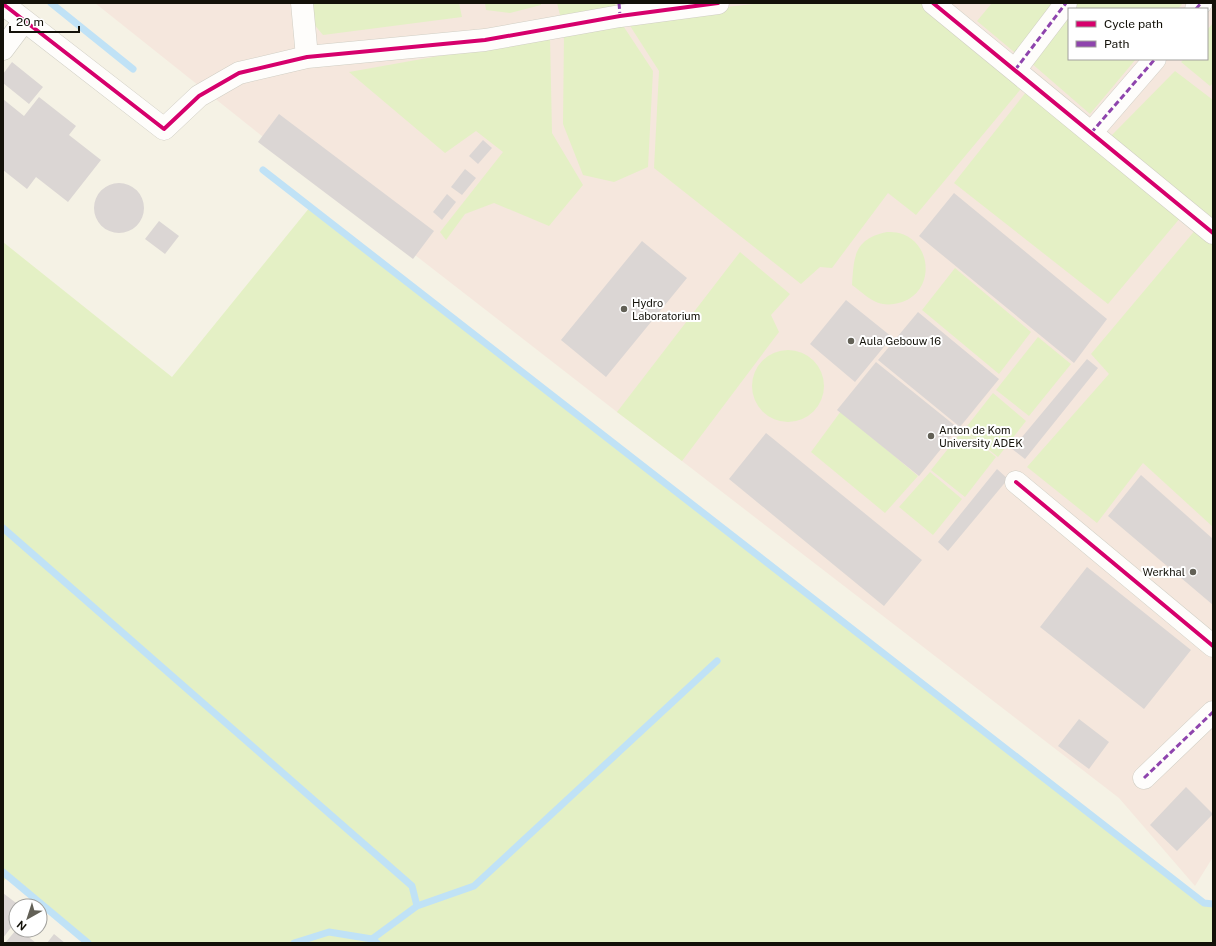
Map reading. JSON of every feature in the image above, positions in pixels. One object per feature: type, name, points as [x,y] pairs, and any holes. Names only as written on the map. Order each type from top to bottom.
[{"type":"street","points":[[302,3],[307,57]]},
{"type":"street","points":[[3,4],[164,129],[199,96],[239,73],[307,57],[485,40],[619,10],[718,3]]},
{"type":"street","points":[[933,3],[1213,233]]},
{"type":"street","points":[[1015,70],[1066,3]]},
{"type":"street","points":[[3,49],[24,21]]},
{"type":"street","points":[[1091,133],[1154,60]]},
{"type":"street","points":[[1016,482],[1213,646]]},
{"type":"street","points":[[1144,778],[1213,712]]},
{"type":"shaded area","name":"Anton de Kom University ADEK","points":[[95,3],[1213,3],[1213,857],[1195,886],[1119,798],[617,412],[267,140]]},
{"type":"green space","points":[[306,3],[459,3],[462,17],[323,35],[308,17]]},
{"type":"green space","points":[[485,3],[541,3],[541,5],[510,13],[486,10]]},
{"type":"green space","points":[[557,3],[615,3],[615,13],[562,23]]},
{"type":"green space","points":[[763,3],[927,3],[1025,84],[916,215],[888,193],[832,268],[820,267],[801,284],[654,168],[659,71],[625,18]]},
{"type":"green space","points":[[992,3],[1060,3],[1019,56],[977,21]]},
{"type":"green space","points":[[1074,3],[1183,3],[1179,8],[1071,8]]},
{"type":"green space","points":[[1068,11],[1068,60],[1135,60],[1090,114],[1030,62]]},
{"type":"green space","points":[[620,21],[653,71],[648,167],[614,182],[583,175],[563,124],[564,31]]},
{"type":"green space","points":[[1213,23],[1213,83],[1210,86],[1181,62],[1183,60],[1208,60],[1208,29]]},
{"type":"green space","points":[[550,36],[552,133],[583,185],[549,226],[494,203],[465,214],[446,240],[440,232],[503,152],[476,131],[445,153],[349,72]]},
{"type":"green space","points":[[1175,71],[1213,100],[1213,220],[1111,136]]},
{"type":"green space","points":[[1030,87],[1186,211],[1108,304],[954,183]]},
{"type":"green space","points":[[310,207],[1204,903],[1213,904],[1213,943],[88,943],[48,910],[48,898],[34,898],[8,876],[3,882],[3,242],[172,377]]},
{"type":"green space","points":[[1197,228],[1213,241],[1213,527],[1143,463],[1097,523],[1027,467],[1109,374],[1091,354]]},
{"type":"green space","points":[[887,232],[898,233],[910,238],[918,246],[924,256],[926,267],[925,278],[920,288],[913,296],[895,304],[883,304],[874,301],[852,285],[855,257],[858,250],[868,239]]},
{"type":"green space","points":[[740,252],[790,294],[771,315],[779,332],[682,461],[617,412]]},
{"type":"green space","points":[[955,268],[1031,332],[999,374],[922,310]]},
{"type":"green space","points":[[1038,337],[1071,364],[1029,416],[996,390]]},
{"type":"green space","points":[[781,350],[795,350],[802,352],[814,360],[822,372],[824,386],[822,400],[814,412],[802,420],[795,422],[781,422],[774,420],[762,412],[754,400],[752,393],[752,379],[754,372],[762,360],[774,352]]},
{"type":"green space","points":[[993,393],[1026,421],[998,457],[964,430]]},
{"type":"green space","points":[[841,411],[918,476],[885,513],[811,452]]},
{"type":"green space","points":[[963,430],[996,457],[965,497],[931,470]]},
{"type":"green space","points":[[930,472],[962,499],[933,535],[899,507]]},
{"type":"building","points":[[12,62],[43,87],[29,104],[3,83],[3,74]]},
{"type":"building","points":[[39,97],[76,126],[69,135],[101,160],[68,202],[36,177],[27,189],[3,170],[3,99],[24,116]]},
{"type":"building","points":[[279,114],[434,231],[413,259],[258,142]]},
{"type":"building","points":[[483,140],[492,148],[478,164],[469,156]]},
{"type":"building","points":[[465,169],[476,178],[462,195],[451,187]]},
{"type":"building","points":[[114,183],[124,183],[137,190],[144,203],[144,213],[137,226],[124,233],[114,233],[105,229],[98,222],[94,213],[94,203],[98,194],[105,187]]},
{"type":"building","points":[[954,193],[1107,319],[1074,363],[919,236]]},
{"type":"building","points":[[447,194],[456,202],[442,220],[433,212]]},
{"type":"building","points":[[159,221],[179,236],[165,254],[145,239]]},
{"type":"building","name":"Hydro Laboratorium","points":[[642,241],[687,278],[606,377],[561,340]]},
{"type":"building","name":"Aula Gebouw 16","points":[[846,300],[892,337],[855,382],[810,344]]},
{"type":"building","points":[[918,312],[999,379],[960,427],[878,360]]},
{"type":"building","points":[[1087,359],[1098,368],[1025,459],[1012,449]]},
{"type":"building","points":[[876,362],[958,428],[919,476],[837,410]]},
{"type":"building","points":[[766,433],[922,560],[884,606],[729,479]]},
{"type":"building","points":[[997,469],[1008,479],[948,551],[938,542]]},
{"type":"building","name":"Werkhal","points":[[1141,475],[1213,539],[1213,605],[1108,516]]},
{"type":"building","points":[[1087,567],[1191,650],[1144,709],[1040,627]]},
{"type":"building","points":[[1079,719],[1109,742],[1089,769],[1058,746]]},
{"type":"building","points":[[1186,787],[1213,814],[1177,851],[1150,825]]},
{"type":"building","points":[[3,893],[10,898],[8,898],[8,931],[3,938]]},
{"type":"building","points":[[54,934],[65,943],[47,943]]},
{"type":"building","points":[[9,938],[30,938],[36,943],[5,943]]},
{"type":"waterway","points":[[51,3],[133,69]]},
{"type":"waterway","points":[[263,170],[1204,903],[1213,904]]},
{"type":"waterway","points":[[3,528],[412,886],[417,906],[372,939]]},
{"type":"waterway","points":[[417,906],[474,886],[717,661]]},
{"type":"waterway","points":[[3,872],[88,943]]},
{"type":"waterway","points":[[294,943],[329,932],[372,939],[377,943]]},
{"type":"marked path","points":[[619,3],[620,16]]},
{"type":"marked path","points":[[1015,70],[1066,3]]},
{"type":"marked path","points":[[1197,8],[1201,3]]},
{"type":"marked path","points":[[1091,133],[1154,60]]},
{"type":"marked path","points":[[1144,778],[1213,712]]},
{"type":"cycle path","points":[[3,4],[164,129],[199,96],[239,73],[307,57],[485,40],[620,16],[718,3]]},
{"type":"cycle path","points":[[933,3],[1213,233]]},
{"type":"cycle path","points":[[1016,482],[1213,646]]},
{"type":"place","name":"Hydro Laboratorium","points":[[624,309]]},
{"type":"place","name":"Aula Gebouw 16","points":[[851,341]]},
{"type":"place","name":"Anton de Kom University ADEK","points":[[931,436]]},
{"type":"place","name":"Werkhal","points":[[1193,572]]}]
